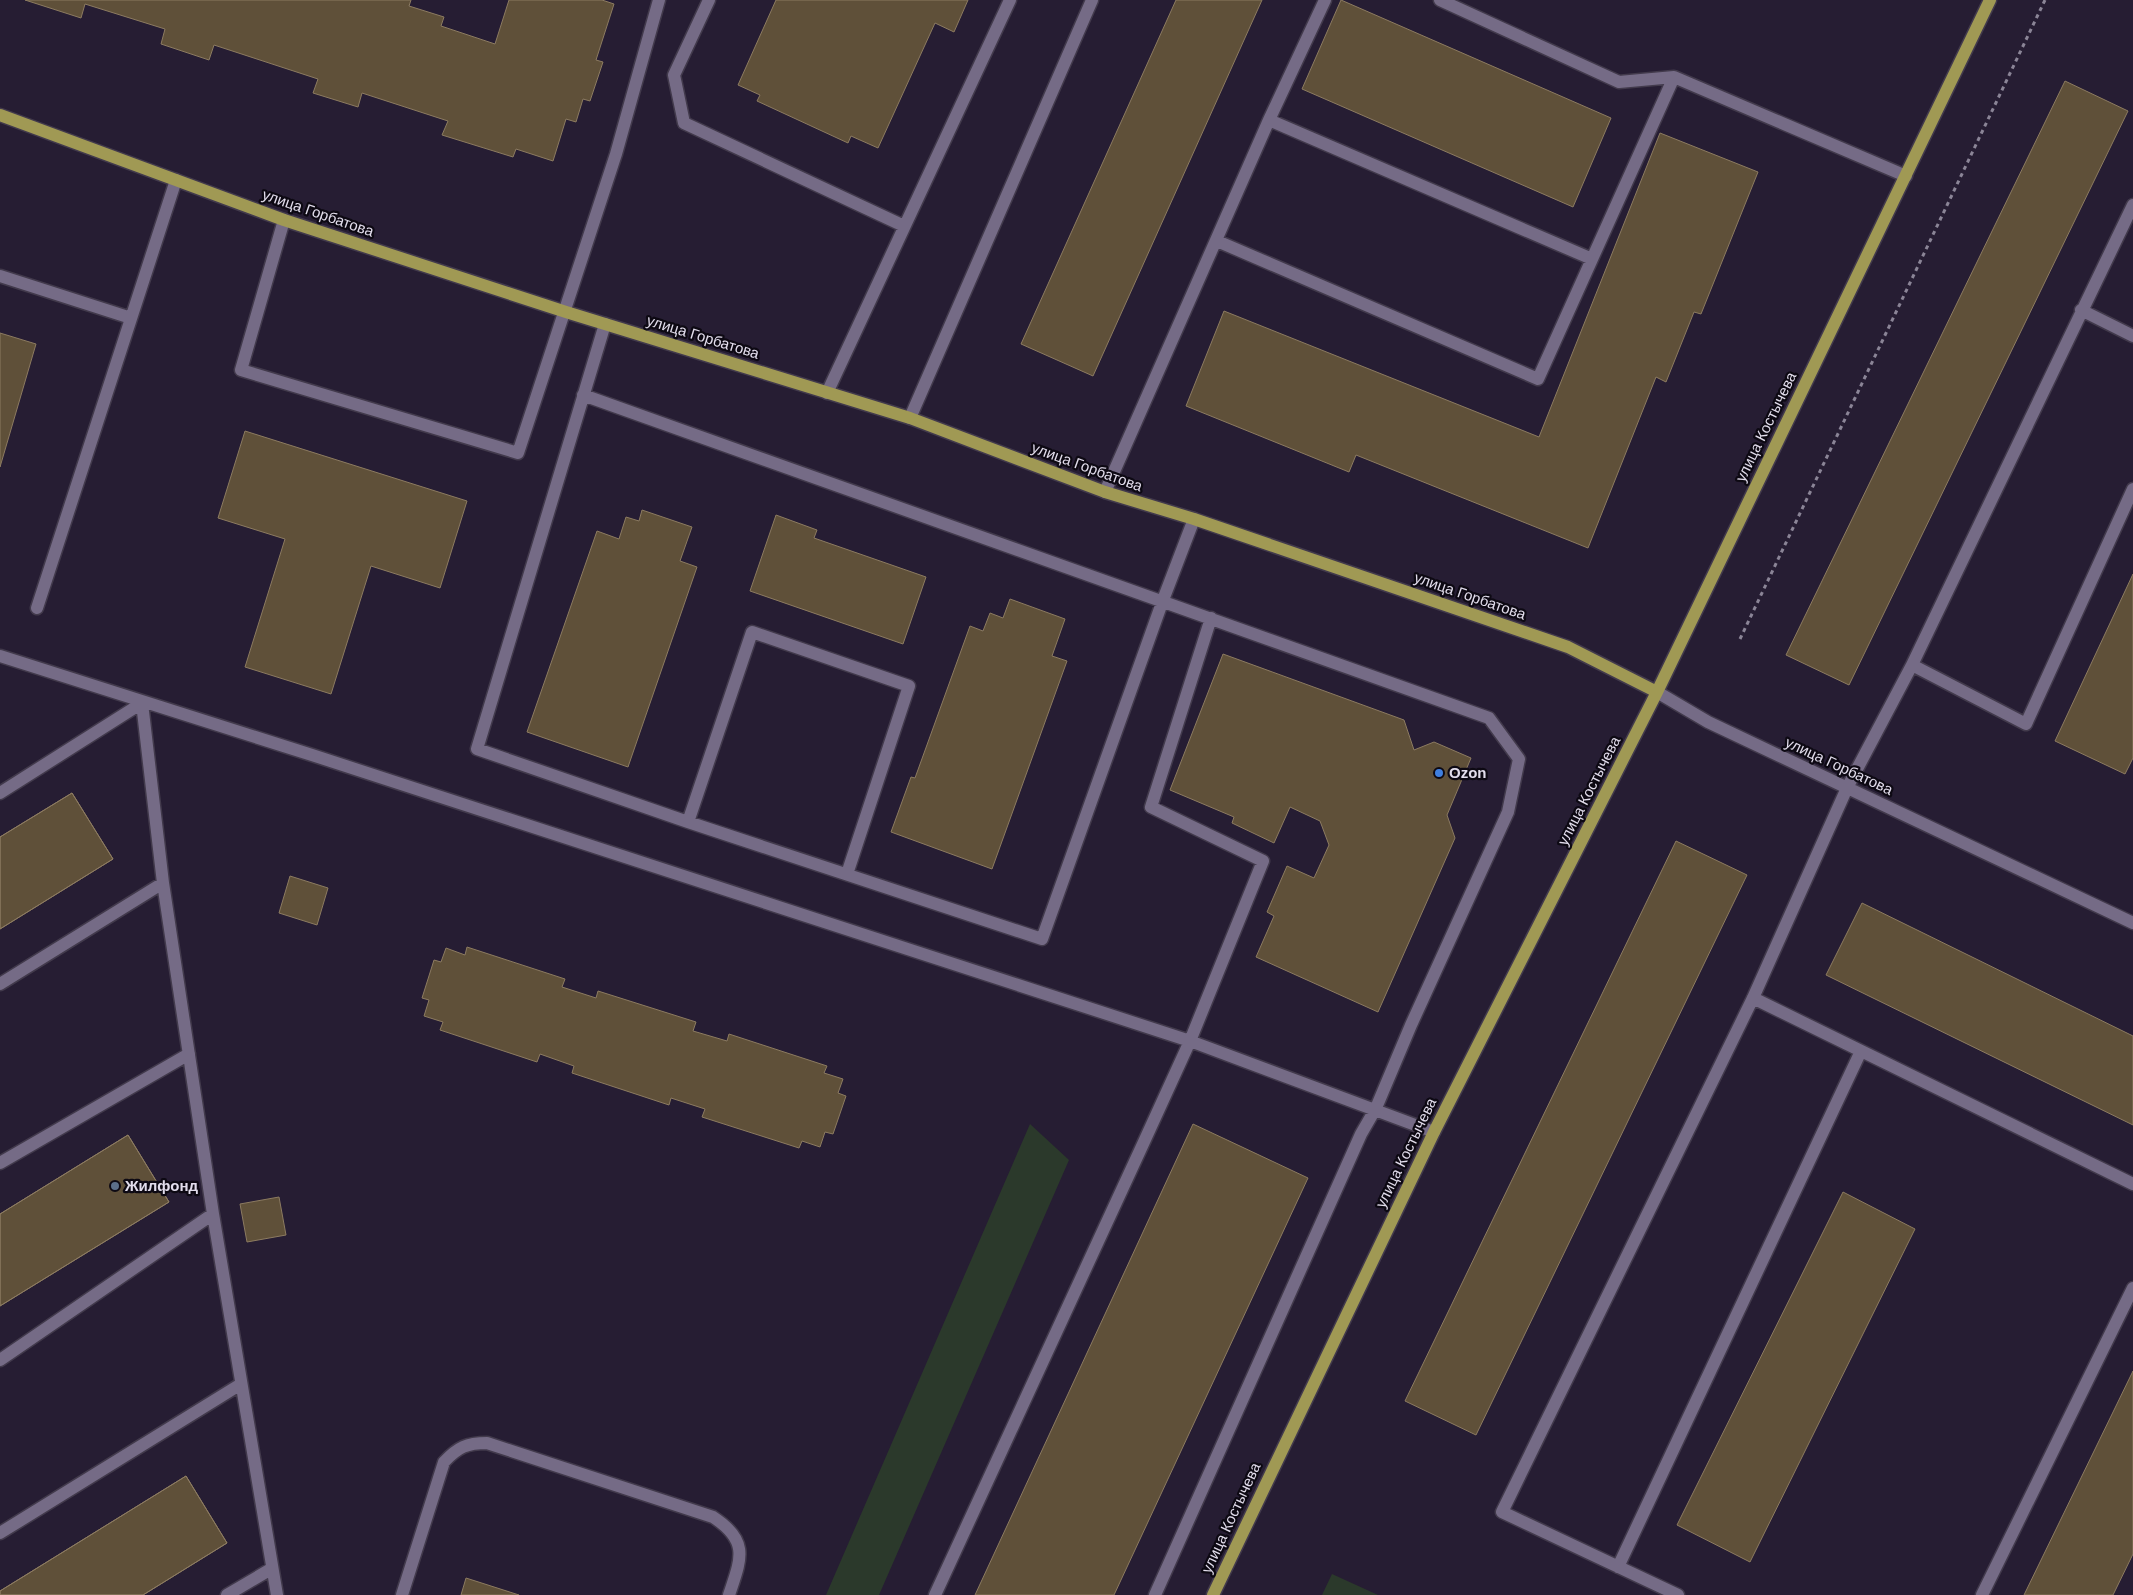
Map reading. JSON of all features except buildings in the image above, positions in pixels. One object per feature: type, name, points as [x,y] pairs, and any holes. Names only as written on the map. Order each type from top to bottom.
[{"type":"main road","name":"улица Костычева","points":[[1213,1595],[1434,1132],[1657,692],[1990,0]]},
{"type":"main road","name":"улица Горбатова","points":[[0,115],[284,220],[566,312],[910,418],[1105,492],[1194,519],[1568,647],[1657,692]]},
{"type":"street","points":[[284,220],[241,370],[518,453],[566,312],[616,154],[659,0]]},
{"type":"street","points":[[709,0],[674,75],[684,123],[904,226]]},
{"type":"street","points":[[827,393],[1010,0]]},
{"type":"street","points":[[910,418],[1092,0]]},
{"type":"street","points":[[1105,492],[1269,120],[1325,0]]},
{"type":"street","points":[[1440,0],[1620,82],[1674,77],[1906,176]]},
{"type":"street","points":[[1216,241],[1538,378],[1674,77]]},
{"type":"street","points":[[1269,120],[1592,259]]},
{"type":"street","points":[[37,608],[176,180]]},
{"type":"street","points":[[1678,1595],[1502,1512],[1753,998],[1847,788],[1912,665],[2133,205]]},
{"type":"street","points":[[0,276],[131,318]]},
{"type":"street","points":[[2081,310],[2133,336]]},
{"type":"street","points":[[605,324],[477,750],[688,822],[1042,939],[1163,600],[1194,519]]},
{"type":"street","points":[[583,395],[1163,600],[1489,718],[1519,759],[1508,812],[1411,1025],[1376,1108],[1361,1134],[1155,1595]]},
{"type":"street","points":[[1912,665],[2026,724],[2133,489]]},
{"type":"street","points":[[935,1595],[1190,1041],[1263,861],[1151,808],[1211,618]]},
{"type":"street","points":[[688,822],[752,632],[909,686],[847,874]]},
{"type":"street","points":[[0,656],[142,703],[312,755],[1190,1041],[1376,1108],[1434,1132]]},
{"type":"street","name":"улица Горбатова","points":[[1657,692],[1708,722],[2133,923]]},
{"type":"street","points":[[0,793],[142,703]]},
{"type":"street","points":[[142,703],[163,883],[213,1214],[277,1595]]},
{"type":"street","points":[[0,984],[163,883]]},
{"type":"street","points":[[1753,998],[2133,1184]]},
{"type":"street","points":[[1618,1567],[1861,1051]]},
{"type":"street","points":[[0,1163],[189,1054]]},
{"type":"street","points":[[0,1360],[213,1214]]},
{"type":"street","points":[[1982,1595],[2133,1288]]},
{"type":"street","points":[[0,1533],[241,1384]]},
{"type":"street","points":[[402,1595],[444,1462],[456,1450],[469,1443],[488,1443],[713,1517],[728,1527],[739,1541],[741,1561],[729,1595]]},
{"type":"street","points":[[227,1595],[271,1568]]},
{"type":"path","points":[[1740,639],[2045,0]]},
{"type":"green space","points":[[1030,1124],[1069,1160],[879,1595],[826,1595]]},
{"type":"green space","points":[[1332,1574],[1378,1595],[1322,1595]]},
{"type":"place","name":"Ozon","points":[[1439,773]]},
{"type":"place","name":"Жилфонд","points":[[115,1186]]}]
